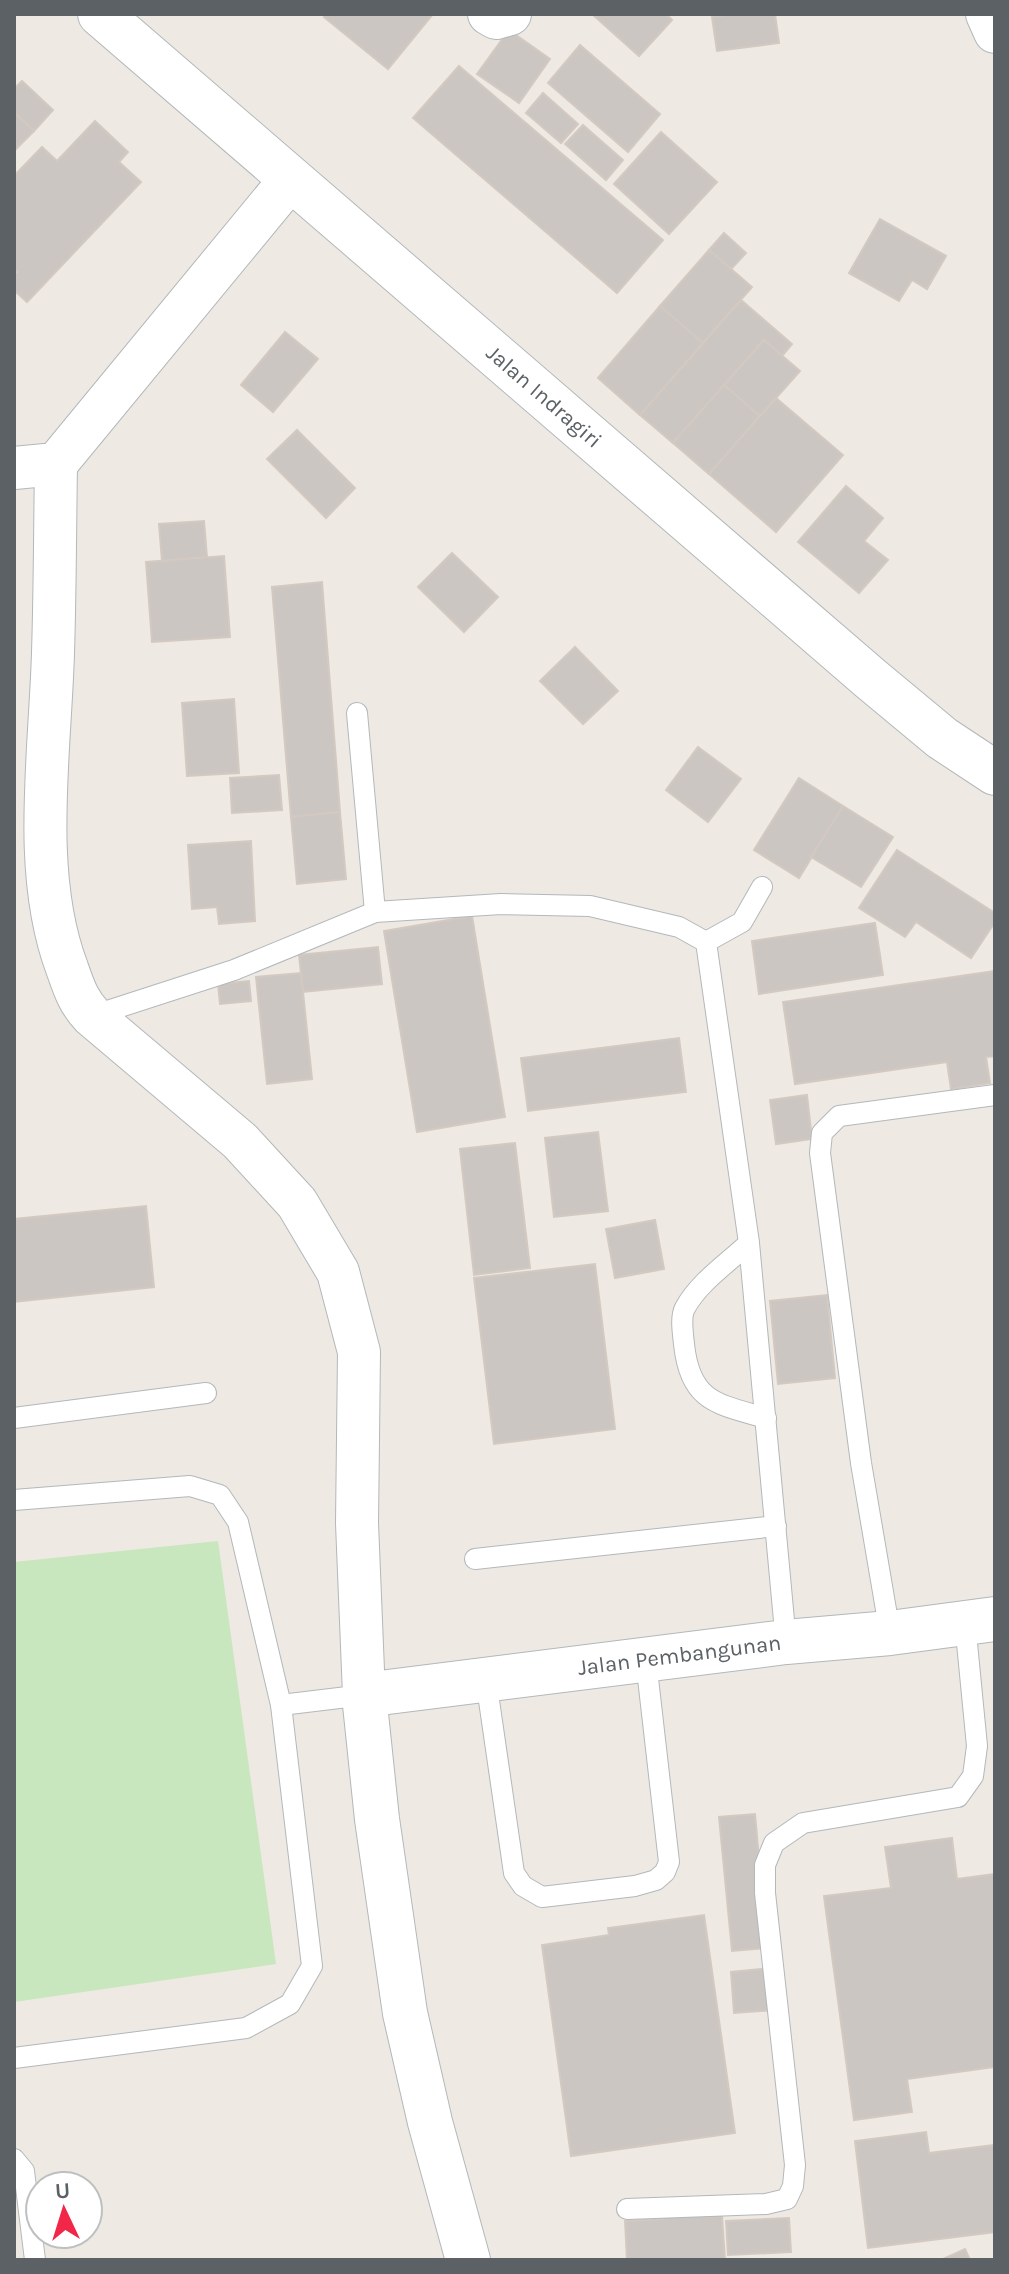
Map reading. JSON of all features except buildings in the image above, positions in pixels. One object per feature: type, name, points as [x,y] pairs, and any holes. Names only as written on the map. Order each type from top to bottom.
[{"type":"street","name":"Jalan Indragiri","points":[[100,14],[871,679],[942,738],[995,773]]},
{"type":"street","points":[[489,14],[496,18],[510,14]]},
{"type":"street","points":[[987,14],[995,32]]},
{"type":"street","points":[[290,180],[56,464],[53,654],[46,807],[48,890],[58,946],[79,1002],[240,1141],[297,1203],[338,1272],[359,1352],[357,1523],[364,1695],[377,1819],[405,2013],[430,2122],[468,2260]]},
{"type":"street","points":[[14,468],[56,464]]},
{"type":"street","name":"Jalan Pembangunan","points":[[364,1695],[980,1621]]},
{"type":"lane","points":[[357,713],[375,912]]},
{"type":"lane","points":[[706,942],[742,922],[762,887]]},
{"type":"lane","points":[[92,1016],[234,970],[375,912],[501,904],[590,906],[679,927],[706,942]]},
{"type":"lane","points":[[706,942],[749,1243],[786,1642]]},
{"type":"lane","points":[[890,1633],[861,1463],[820,1153],[822,1133],[839,1116],[995,1095]]},
{"type":"lane","points":[[749,1243],[697,1291],[682,1311],[686,1366],[696,1388],[719,1405],[766,1418]]},
{"type":"lane","points":[[14,1418],[206,1393]]},
{"type":"lane","points":[[14,1500],[190,1486],[220,1495],[238,1522],[281,1705],[312,1966],[290,2004],[246,2028],[14,2058]]},
{"type":"lane","points":[[475,1559],[776,1526]]},
{"type":"lane","points":[[627,2209],[766,2204],[787,2199],[793,2186],[795,2165],[765,1893],[765,1865],[774,1843],[803,1823],[958,1797],[973,1776],[977,1746],[980,1621]]},
{"type":"lane","points":[[486,1680],[514,1873],[523,1886],[542,1897],[635,1886],[656,1880],[665,1872],[669,1862],[646,1661]]},
{"type":"lane","points":[[281,1705],[364,1695]]},
{"type":"lane","points":[[14,2159],[24,2171],[35,2260]]},
{"type":"green space","points":[[218,1541],[276,1964],[14,2002],[14,1562]]}]
